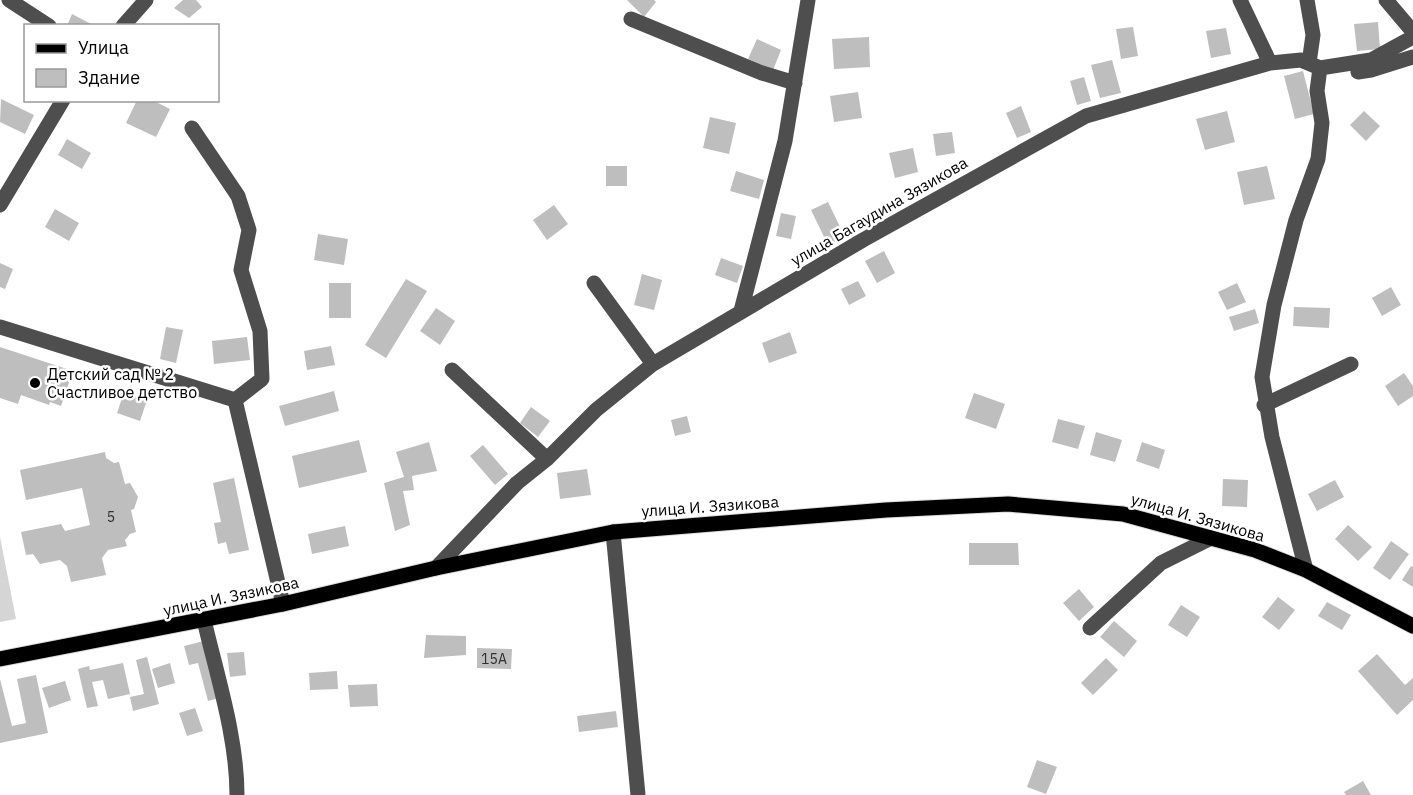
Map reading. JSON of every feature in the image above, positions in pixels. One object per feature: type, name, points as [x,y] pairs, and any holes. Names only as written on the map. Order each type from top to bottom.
[{"type":"main road","name":"улица И. Зязикова","points":[[0,659],[283,604],[436,568],[613,532],[793,517],[1008,504],[1123,514],[1256,550],[1306,570],[1413,626]]},
{"type":"street","points":[[9,0],[46,24]]},
{"type":"street","points":[[125,24],[146,0]]},
{"type":"street","points":[[741,312],[785,141],[808,0]]},
{"type":"street","points":[[1240,0],[1270,63]]},
{"type":"street","points":[[1306,570],[1264,405],[1262,377],[1274,305],[1296,219],[1318,159],[1322,123],[1307,0]]},
{"type":"street","points":[[1386,0],[1413,32]]},
{"type":"street","points":[[632,19],[762,73],[795,83]]},
{"type":"street","name":"улица Багаудина Зязикова","points":[[436,568],[517,483],[547,459],[596,410],[653,364],[863,240],[1086,116],[1270,63],[1301,60],[1314,66],[1371,60],[1413,37]]},
{"type":"street","points":[[1335,65],[1355,72],[1371,70],[1413,57]]},
{"type":"street","points":[[0,205],[62,102]]},
{"type":"street","points":[[192,128],[238,196],[249,230],[242,270],[260,331],[262,380],[235,400]]},
{"type":"street","points":[[594,283],[653,364]]},
{"type":"street","points":[[0,327],[235,400]]},
{"type":"street","points":[[1264,405],[1351,364]]},
{"type":"street","points":[[452,370],[547,459]]},
{"type":"street","points":[[235,400],[283,604]]},
{"type":"street","points":[[613,532],[639,795]]},
{"type":"street","points":[[1090,628],[1161,563],[1211,538]]},
{"type":"street","points":[[204,620],[223,699],[237,778],[237,795]]},
{"type":"shaded area","points":[[0,537],[16,619],[0,622]]},
{"type":"building","points":[[183,0],[196,0],[202,7],[189,18],[174,8]]},
{"type":"building","points":[[627,0],[654,0],[656,2],[644,17]]},
{"type":"building","points":[[72,14],[91,24],[68,24]]},
{"type":"building","points":[[1378,22],[1380,49],[1357,51],[1354,24]]},
{"type":"building","points":[[1133,27],[1138,56],[1121,59],[1116,29]]},
{"type":"building","points":[[1226,28],[1231,54],[1211,58],[1206,31]]},
{"type":"building","points":[[869,37],[870,67],[834,69],[832,39]]},
{"type":"building","points":[[757,39],[781,50],[773,70],[748,59]]},
{"type":"building","points":[[1112,60],[1121,93],[1100,98],[1091,65]]},
{"type":"building","points":[[1303,71],[1314,114],[1295,119],[1284,76]]},
{"type":"building","points":[[1084,77],[1091,101],[1077,105],[1070,81]]},
{"type":"building","points":[[858,92],[862,118],[834,122],[830,96]]},
{"type":"building","points":[[1,99],[34,115],[25,134],[0,122]]},
{"type":"building","points":[[136,102],[156,102],[170,109],[156,137],[126,123]]},
{"type":"building","points":[[1021,106],[1031,132],[1017,138],[1006,113]]},
{"type":"building","points":[[1227,111],[1235,142],[1205,150],[1196,119]]},
{"type":"building","points":[[1364,111],[1380,126],[1366,141],[1350,125]]},
{"type":"building","points":[[710,117],[736,123],[729,154],[703,148]]},
{"type":"building","points":[[952,132],[955,153],[936,156],[933,134]]},
{"type":"building","points":[[67,139],[91,153],[82,169],[58,155]]},
{"type":"building","points":[[913,148],[918,172],[895,178],[889,153]]},
{"type":"building","points":[[606,166],[627,166],[627,186],[606,186]]},
{"type":"building","points":[[1267,166],[1275,199],[1244,205],[1237,172]]},
{"type":"building","points":[[736,171],[764,180],[759,199],[730,191]]},
{"type":"building","points":[[828,202],[845,237],[828,245],[811,210]]},
{"type":"building","points":[[554,205],[568,224],[547,240],[533,220]]},
{"type":"building","points":[[55,209],[79,223],[69,241],[45,227]]},
{"type":"building","points":[[781,213],[796,216],[791,239],[776,236]]},
{"type":"building","points":[[318,234],[348,239],[344,265],[314,260]]},
{"type":"building","points":[[884,251],[895,273],[877,283],[865,261]]},
{"type":"building","points":[[721,258],[743,266],[737,283],[715,275]]},
{"type":"building","points":[[0,263],[13,269],[5,289],[0,287]]},
{"type":"building","points":[[642,274],[662,280],[654,310],[634,305]]},
{"type":"building","points":[[406,279],[427,291],[386,358],[365,345]]},
{"type":"building","points":[[858,281],[866,296],[849,305],[841,289]]},
{"type":"building","points":[[329,283],[351,283],[351,318],[329,318]]},
{"type":"building","points":[[1237,283],[1246,302],[1227,310],[1218,292]]},
{"type":"building","points":[[1391,287],[1401,305],[1382,316],[1372,298]]},
{"type":"building","points":[[1294,307],[1330,308],[1329,328],[1293,326]]},
{"type":"building","points":[[436,308],[455,321],[440,345],[420,331]]},
{"type":"building","points":[[1255,309],[1259,323],[1234,331],[1229,317]]},
{"type":"building","points":[[166,327],[183,330],[176,363],[160,359]]},
{"type":"building","points":[[790,332],[797,353],[769,363],[762,343]]},
{"type":"building","points":[[247,337],[250,360],[214,364],[212,341]]},
{"type":"building","points":[[331,346],[335,365],[307,370],[304,351]]},
{"type":"building","name":"Детский сад № 2 Счастливое детство","points":[[0,347],[73,371],[61,406],[50,402],[49,405],[21,395],[18,404],[0,398]]},
{"type":"building","points":[[1404,373],[1413,386],[1413,396],[1398,406],[1385,386]]},
{"type":"building","points":[[334,391],[339,411],[285,426],[279,406]]},
{"type":"building","points":[[124,392],[147,400],[140,421],[117,413]]},
{"type":"building","points":[[974,393],[1005,404],[996,429],[965,418]]},
{"type":"building","points":[[531,407],[550,421],[538,437],[520,423]]},
{"type":"building","points":[[687,416],[691,432],[675,436],[671,420]]},
{"type":"building","points":[[1058,419],[1085,426],[1078,449],[1052,442]]},
{"type":"building","points":[[1096,432],[1122,440],[1115,462],[1090,455]]},
{"type":"building","points":[[359,440],[367,472],[299,488],[292,456]]},
{"type":"building","points":[[429,442],[437,471],[412,476],[414,490],[403,491],[410,525],[395,531],[384,483],[404,477],[396,452]]},
{"type":"building","points":[[1142,442],[1165,450],[1159,469],[1136,461]]},
{"type":"building","points":[[483,445],[508,474],[495,485],[470,456]]},
{"type":"building","points":[[105,452],[106,458],[114,463],[119,462],[125,484],[130,483],[138,497],[134,509],[131,510],[136,532],[130,534],[125,540],[127,546],[108,550],[102,558],[106,575],[71,582],[67,566],[60,560],[40,564],[33,554],[26,555],[21,532],[61,524],[65,531],[90,525],[82,488],[26,500],[20,470]]},
{"type":"building","points":[[587,469],[591,495],[560,499],[557,473]]},
{"type":"building","points":[[234,478],[249,550],[229,554],[226,542],[218,544],[214,523],[221,522],[213,483]]},
{"type":"building","points":[[1223,479],[1248,480],[1247,507],[1222,506]]},
{"type":"building","points":[[1335,480],[1344,497],[1317,511],[1308,494]]},
{"type":"building","points":[[1348,525],[1372,547],[1358,561],[1335,539]]},
{"type":"building","points":[[345,526],[349,546],[312,554],[308,534]]},
{"type":"building","points":[[1391,541],[1409,554],[1390,580],[1373,568]]},
{"type":"building","points":[[969,543],[1018,543],[1019,565],[969,565]]},
{"type":"building","points":[[1411,566],[1413,567],[1413,587],[1402,580]]},
{"type":"building","points":[[1079,589],[1094,607],[1079,621],[1063,603]]},
{"type":"building","points":[[1278,597],[1295,610],[1279,630],[1262,617]]},
{"type":"building","points":[[1327,602],[1351,615],[1342,630],[1318,616]]},
{"type":"building","points":[[1181,605],[1200,617],[1187,637],[1168,625]]},
{"type":"building","points":[[1114,621],[1137,641],[1124,657],[1100,637]]},
{"type":"building","points":[[426,635],[466,636],[466,655],[424,658]]},
{"type":"building","points":[[204,641],[219,698],[208,701],[198,663],[189,665],[184,646]]},
{"type":"building","points":[[477,648],[512,649],[511,669],[477,668]]},
{"type":"building","points":[[244,652],[246,675],[230,677],[227,653]]},
{"type":"building","points":[[1377,654],[1405,685],[1413,678],[1413,700],[1397,715],[1358,671]]},
{"type":"building","points":[[147,657],[159,704],[133,711],[130,697],[144,694],[136,660]]},
{"type":"building","points":[[1106,658],[1118,670],[1093,695],[1081,683]]},
{"type":"building","points":[[123,663],[130,694],[108,699],[103,680],[92,682],[98,706],[87,708],[78,669],[89,666],[90,670]]},
{"type":"building","points":[[170,663],[175,683],[158,688],[152,669]]},
{"type":"building","points":[[337,671],[338,689],[310,690],[309,673]]},
{"type":"building","points":[[36,675],[48,733],[0,743],[0,679],[12,726],[26,723],[17,679]]},
{"type":"building","points":[[65,681],[71,700],[49,708],[42,688]]},
{"type":"building","points":[[377,684],[378,706],[350,707],[348,685]]},
{"type":"building","points":[[195,708],[203,731],[187,736],[179,713]]},
{"type":"building","points":[[616,711],[618,727],[579,732],[577,716]]},
{"type":"building","points":[[1037,760],[1057,767],[1046,794],[1027,787]]},
{"type":"building","points":[[1363,781],[1371,795],[1346,795],[1344,792]]},
{"type":"place","name":"Детский сад № 2 Счастливое детство","points":[[35,383]]}]
